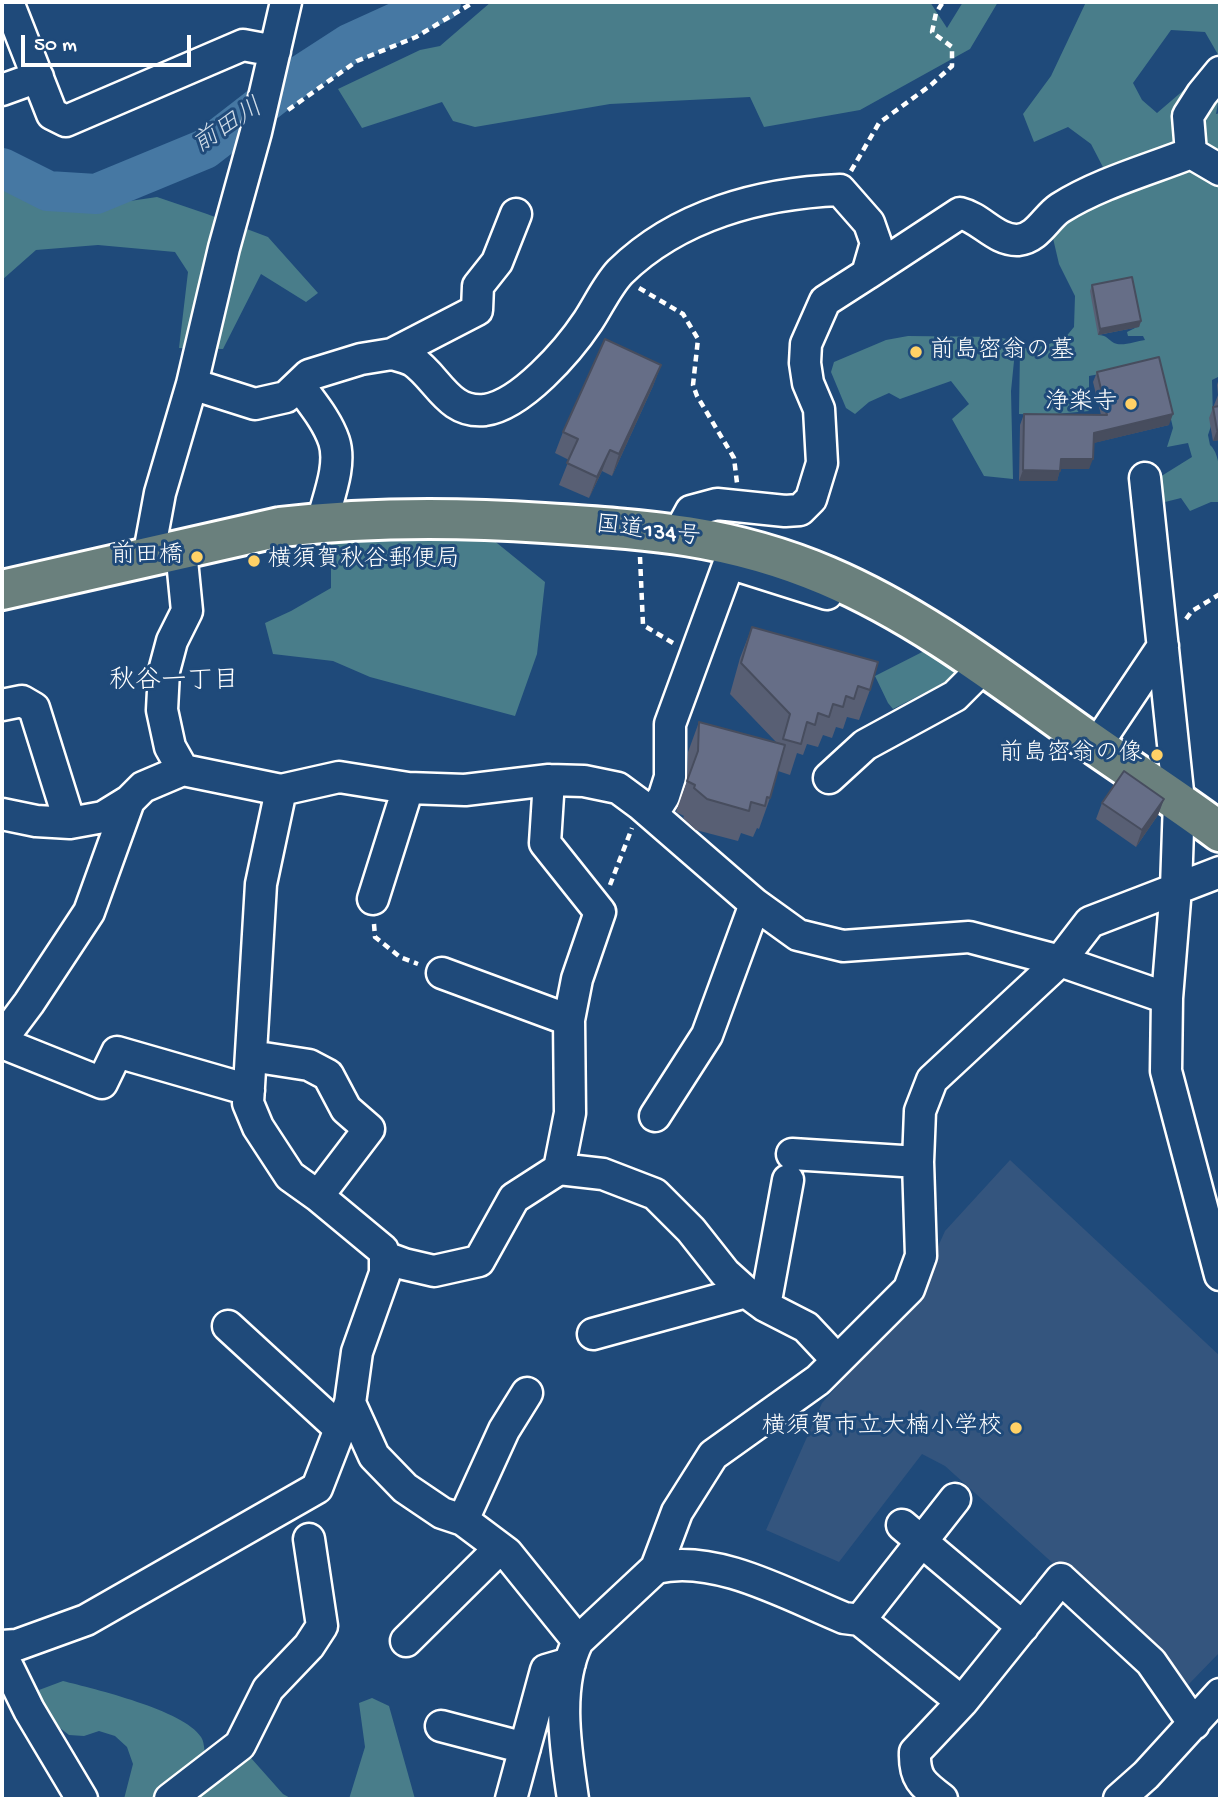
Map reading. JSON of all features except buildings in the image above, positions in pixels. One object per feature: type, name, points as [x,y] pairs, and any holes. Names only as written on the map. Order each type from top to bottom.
[{"type":"highway","name":"国道134号","points":[[2,590],[280,527],[322,522],[396,519],[499,520],[639,528],[679,533],[750,548],[827,576],[892,607],[985,666],[1220,832]]},
{"type":"street","points":[[8,2],[52,114],[66,121],[243,45],[271,65]]},
{"type":"street","points":[[183,771],[170,747],[162,710],[164,671],[172,641],[187,611],[164,554],[160,493],[192,384],[286,2]]},
{"type":"street","points":[[1191,153],[1188,116],[1220,72]]},
{"type":"street","points":[[2,90],[38,77]]},
{"type":"street","points":[[1191,153],[1220,170]]},
{"type":"street","points":[[679,533],[691,511],[717,504],[786,511],[800,510],[811,499],[822,463],[819,409],[808,383],[806,344],[825,301],[960,213],[972,215],[1005,239],[1021,240],[1038,231],[1058,209],[1087,194],[1191,153]]},
{"type":"street","points":[[393,354],[412,361],[455,405],[484,410],[512,401],[534,384],[585,325],[617,275],[638,256],[682,228],[732,206],[778,195],[840,190],[869,223],[876,243],[867,274]]},
{"type":"street","points":[[192,384],[255,404],[286,397],[309,375],[361,359],[393,354],[477,310],[478,286],[498,262],[516,214]]},
{"type":"street","points":[[299,385],[325,420],[335,443],[335,468],[322,522]]},
{"type":"street","points":[[1145,478],[1179,801],[1176,888],[1167,998],[1166,1072],[1220,1275]]},
{"type":"street","points":[[647,809],[668,787],[670,724],[729,563],[837,597],[858,591]]},
{"type":"street","points":[[1096,746],[1163,646]]},
{"type":"street","points":[[829,778],[865,745],[955,696],[985,666]]},
{"type":"street","points":[[2,705],[22,701],[34,708],[70,823]]},
{"type":"street","points":[[2,814],[36,821],[70,823],[103,817],[129,801],[143,787],[183,771],[281,790],[339,777],[408,788],[465,790],[549,780],[584,781],[618,788],[647,809],[755,904],[798,935],[843,946],[969,937],[1060,961],[1167,998]]},
{"type":"street","points":[[549,780],[545,843],[600,912],[577,979],[569,1020],[570,1113],[559,1169]]},
{"type":"street","points":[[373,899],[408,788]]},
{"type":"street","points":[[82,1799],[4,1664],[17,1645],[86,1620],[317,1488],[344,1415],[357,1352],[384,1273],[383,1250],[290,1176],[258,1127],[248,1103],[261,884],[281,790]]},
{"type":"street","points":[[129,801],[89,912],[2,1041],[102,1083],[117,1052],[249,1090]]},
{"type":"street","points":[[511,1799],[546,1670],[574,1652],[656,1568],[677,1512],[713,1455],[818,1380],[909,1289],[921,1256],[918,1162],[920,1111],[932,1080],[1060,961],[1090,922],[1220,872]]},
{"type":"street","points":[[655,1116],[707,1035],[755,904]]},
{"type":"street","points":[[442,973],[569,1020]]},
{"type":"street","points":[[251,1056],[309,1065],[328,1075],[346,1109],[369,1129],[318,1196]]},
{"type":"street","points":[[755,1299],[790,1167],[918,1162]]},
{"type":"street","points":[[385,1256],[434,1271],[479,1261],[514,1198],[559,1169],[603,1174],[655,1194],[691,1230],[725,1273],[755,1299],[806,1327],[837,1360]]},
{"type":"street","points":[[593,1334],[755,1299]]},
{"type":"street","points":[[228,1326],[344,1415],[374,1456],[405,1488],[442,1513],[463,1520],[500,1548],[574,1652],[563,1720],[573,1799]]},
{"type":"street","points":[[463,1520],[504,1430],[527,1394]]},
{"type":"street","points":[[860,1620],[911,1533],[955,1499]]},
{"type":"street","points":[[911,1533],[1023,1627]]},
{"type":"street","points":[[170,1799],[240,1745],[268,1689],[309,1646],[322,1626],[309,1539]]},
{"type":"street","points":[[406,1641],[500,1548]]},
{"type":"street","points":[[656,1568],[693,1564],[747,1578],[844,1618],[860,1620],[962,1702]]},
{"type":"street","points":[[942,1799],[922,1784],[915,1768],[915,1752],[962,1702],[1061,1579],[1152,1662],[1194,1724]]},
{"type":"street","points":[[1119,1799],[1146,1775],[1220,1694]]},
{"type":"street","points":[[441,1726],[525,1748]]},
{"type":"path","points":[[256,132],[357,61],[416,37],[474,2]]},
{"type":"path","points":[[840,190],[879,123],[952,66],[952,47],[932,32],[936,13],[943,2]]},
{"type":"path","points":[[617,275],[683,314],[698,339],[693,385],[734,458],[740,507]]},
{"type":"path","points":[[639,528],[643,625],[695,656]]},
{"type":"path","points":[[1163,646],[1192,611],[1220,594]]},
{"type":"path","points":[[600,912],[647,809]]},
{"type":"path","points":[[373,899],[375,937],[400,957],[442,973]]},
{"type":"shaded area","name":"横須賀市立大楠小学校","points":[[1010,1160],[1220,1356],[1220,1652],[1188,1685],[945,1466],[922,1454],[839,1562],[766,1530],[822,1403],[913,1302],[945,1231]]},
{"type":"green space","points":[[491,2],[930,2],[947,28],[963,2],[998,2],[970,49],[860,110],[764,127],[750,97],[610,104],[475,127],[453,121],[442,102],[362,128],[338,89],[420,50],[440,46]]},
{"type":"green space","points":[[1086,2],[1220,2],[1220,58],[1205,32],[1171,30],[1133,83],[1142,100],[1157,113],[1220,59],[1220,92],[1216,114],[1220,113],[1220,162],[1203,170],[1220,186],[1220,380],[1218,377],[1212,380],[1213,420],[1208,435],[1210,445],[1217,456],[1220,502],[1211,502],[1190,511],[1181,498],[1161,503],[1155,480],[1192,457],[1188,443],[1167,447],[1173,428],[1158,363],[1089,376],[1089,411],[1045,415],[1019,414],[1020,349],[1043,346],[1064,339],[1074,327],[1075,296],[1059,264],[1052,234],[1105,171],[1091,144],[1068,127],[1034,142],[1023,114],[1051,76]],"holes":[[[1139,326],[1127,332],[1128,336],[1143,336],[1145,340],[1117,344],[1098,335]]]},
{"type":"green space","points":[[2,178],[69,210],[157,197],[207,214],[268,237],[318,293],[306,302],[261,274],[223,349],[179,348],[188,272],[175,252],[98,245],[36,250],[2,280]]},
{"type":"green space","points":[[908,336],[997,337],[1016,341],[1011,391],[1013,479],[984,476],[952,419],[969,404],[951,381],[900,399],[889,393],[869,402],[855,414],[846,408],[831,372],[834,362],[886,340]]},
{"type":"green space","points":[[331,532],[492,539],[545,582],[537,654],[515,716],[370,677],[333,661],[273,654],[265,623],[331,588]]},
{"type":"green space","points":[[936,645],[971,669],[893,709],[875,676]]},
{"type":"green space","points":[[63,1681],[137,1702],[177,1718],[201,1737],[205,1753],[251,1758],[283,1794],[292,1799],[124,1799],[133,1764],[127,1747],[115,1736],[99,1731],[84,1736],[69,1735],[46,1717],[39,1690]]},
{"type":"green space","points":[[372,1698],[389,1706],[415,1799],[349,1799],[365,1747],[359,1703]]},
{"type":"waterway","name":"前田川","points":[[2,168],[48,191],[96,194],[205,149],[298,77],[349,44],[441,2]]},
{"type":"place","name":"前島密翁の墓","points":[[916,352]]},
{"type":"place","name":"浄楽寺","points":[[1131,404]]},
{"type":"place","name":"前田橋","points":[[197,557]]},
{"type":"place","name":"横須賀秋谷郵便局","points":[[254,561]]},
{"type":"place","name":"前島密翁の像","points":[[1157,755]]},
{"type":"place","name":"横須賀市立大楠小学校","points":[[1016,1428]]},
{"type":"district","name":"秋谷一丁目","points":[[174,683]]}]
